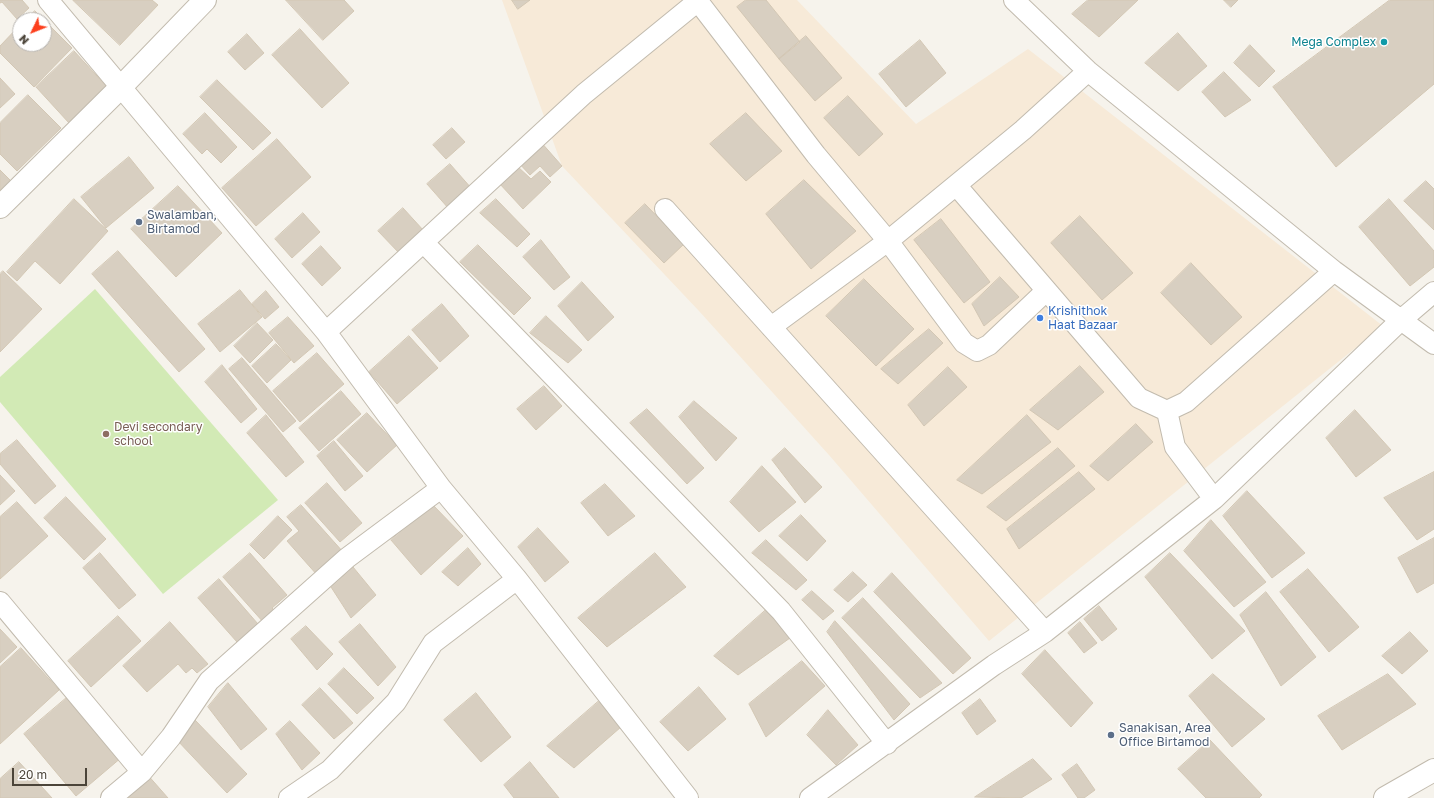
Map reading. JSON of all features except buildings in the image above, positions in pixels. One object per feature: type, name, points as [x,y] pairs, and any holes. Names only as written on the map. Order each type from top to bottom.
[{"type":"street","points":[[48,0],[120,88],[326,332],[442,488],[517,579],[688,798]]},
{"type":"street","points":[[0,207],[120,88],[205,0]]},
{"type":"street","points":[[326,332],[584,94],[697,0],[816,154],[888,241],[964,343],[978,351],[989,345],[1046,291]]},
{"type":"street","points":[[1014,0],[1088,71],[1334,271],[1434,344]]},
{"type":"street","points":[[771,327],[888,241],[1023,130],[1088,71]]},
{"type":"street","points":[[956,185],[1139,398],[1167,411]]},
{"type":"street","points":[[665,209],[1044,632]]},
{"type":"street","points":[[424,243],[781,611],[887,744]]},
{"type":"street","points":[[1167,411],[1186,402],[1334,271]]},
{"type":"street","points":[[810,798],[887,744],[994,665],[1044,632],[1214,499],[1401,320],[1434,292]]},
{"type":"street","points":[[1167,411],[1175,447],[1214,499]]},
{"type":"street","points":[[111,798],[142,772],[171,737],[209,681],[347,558],[442,488]]},
{"type":"street","points":[[289,798],[330,770],[396,702],[433,643],[517,579]]},
{"type":"street","points":[[0,602],[142,772]]},
{"type":"street","points":[[1385,798],[1434,770]]},
{"type":"shaded area","name":"Krishithok Haat Bazaar","points":[[502,0],[797,0],[916,124],[1028,49],[1383,326],[989,641],[829,455],[699,311],[562,166]]},
{"type":"green space","points":[[95,289],[278,500],[163,594],[0,402],[0,377]]},
{"type":"place","name":"Mega Complex","points":[[1384,42]]},
{"type":"place","name":"Swalamban, Birtamod","points":[[139,222]]},
{"type":"place","name":"Krishithok Haat Bazaar","points":[[1040,318]]},
{"type":"place","name":"Devi secondary school","points":[[106,434]]},
{"type":"place","name":"Sanakisan, Area Office Birtamod","points":[[1111,735]]}]
